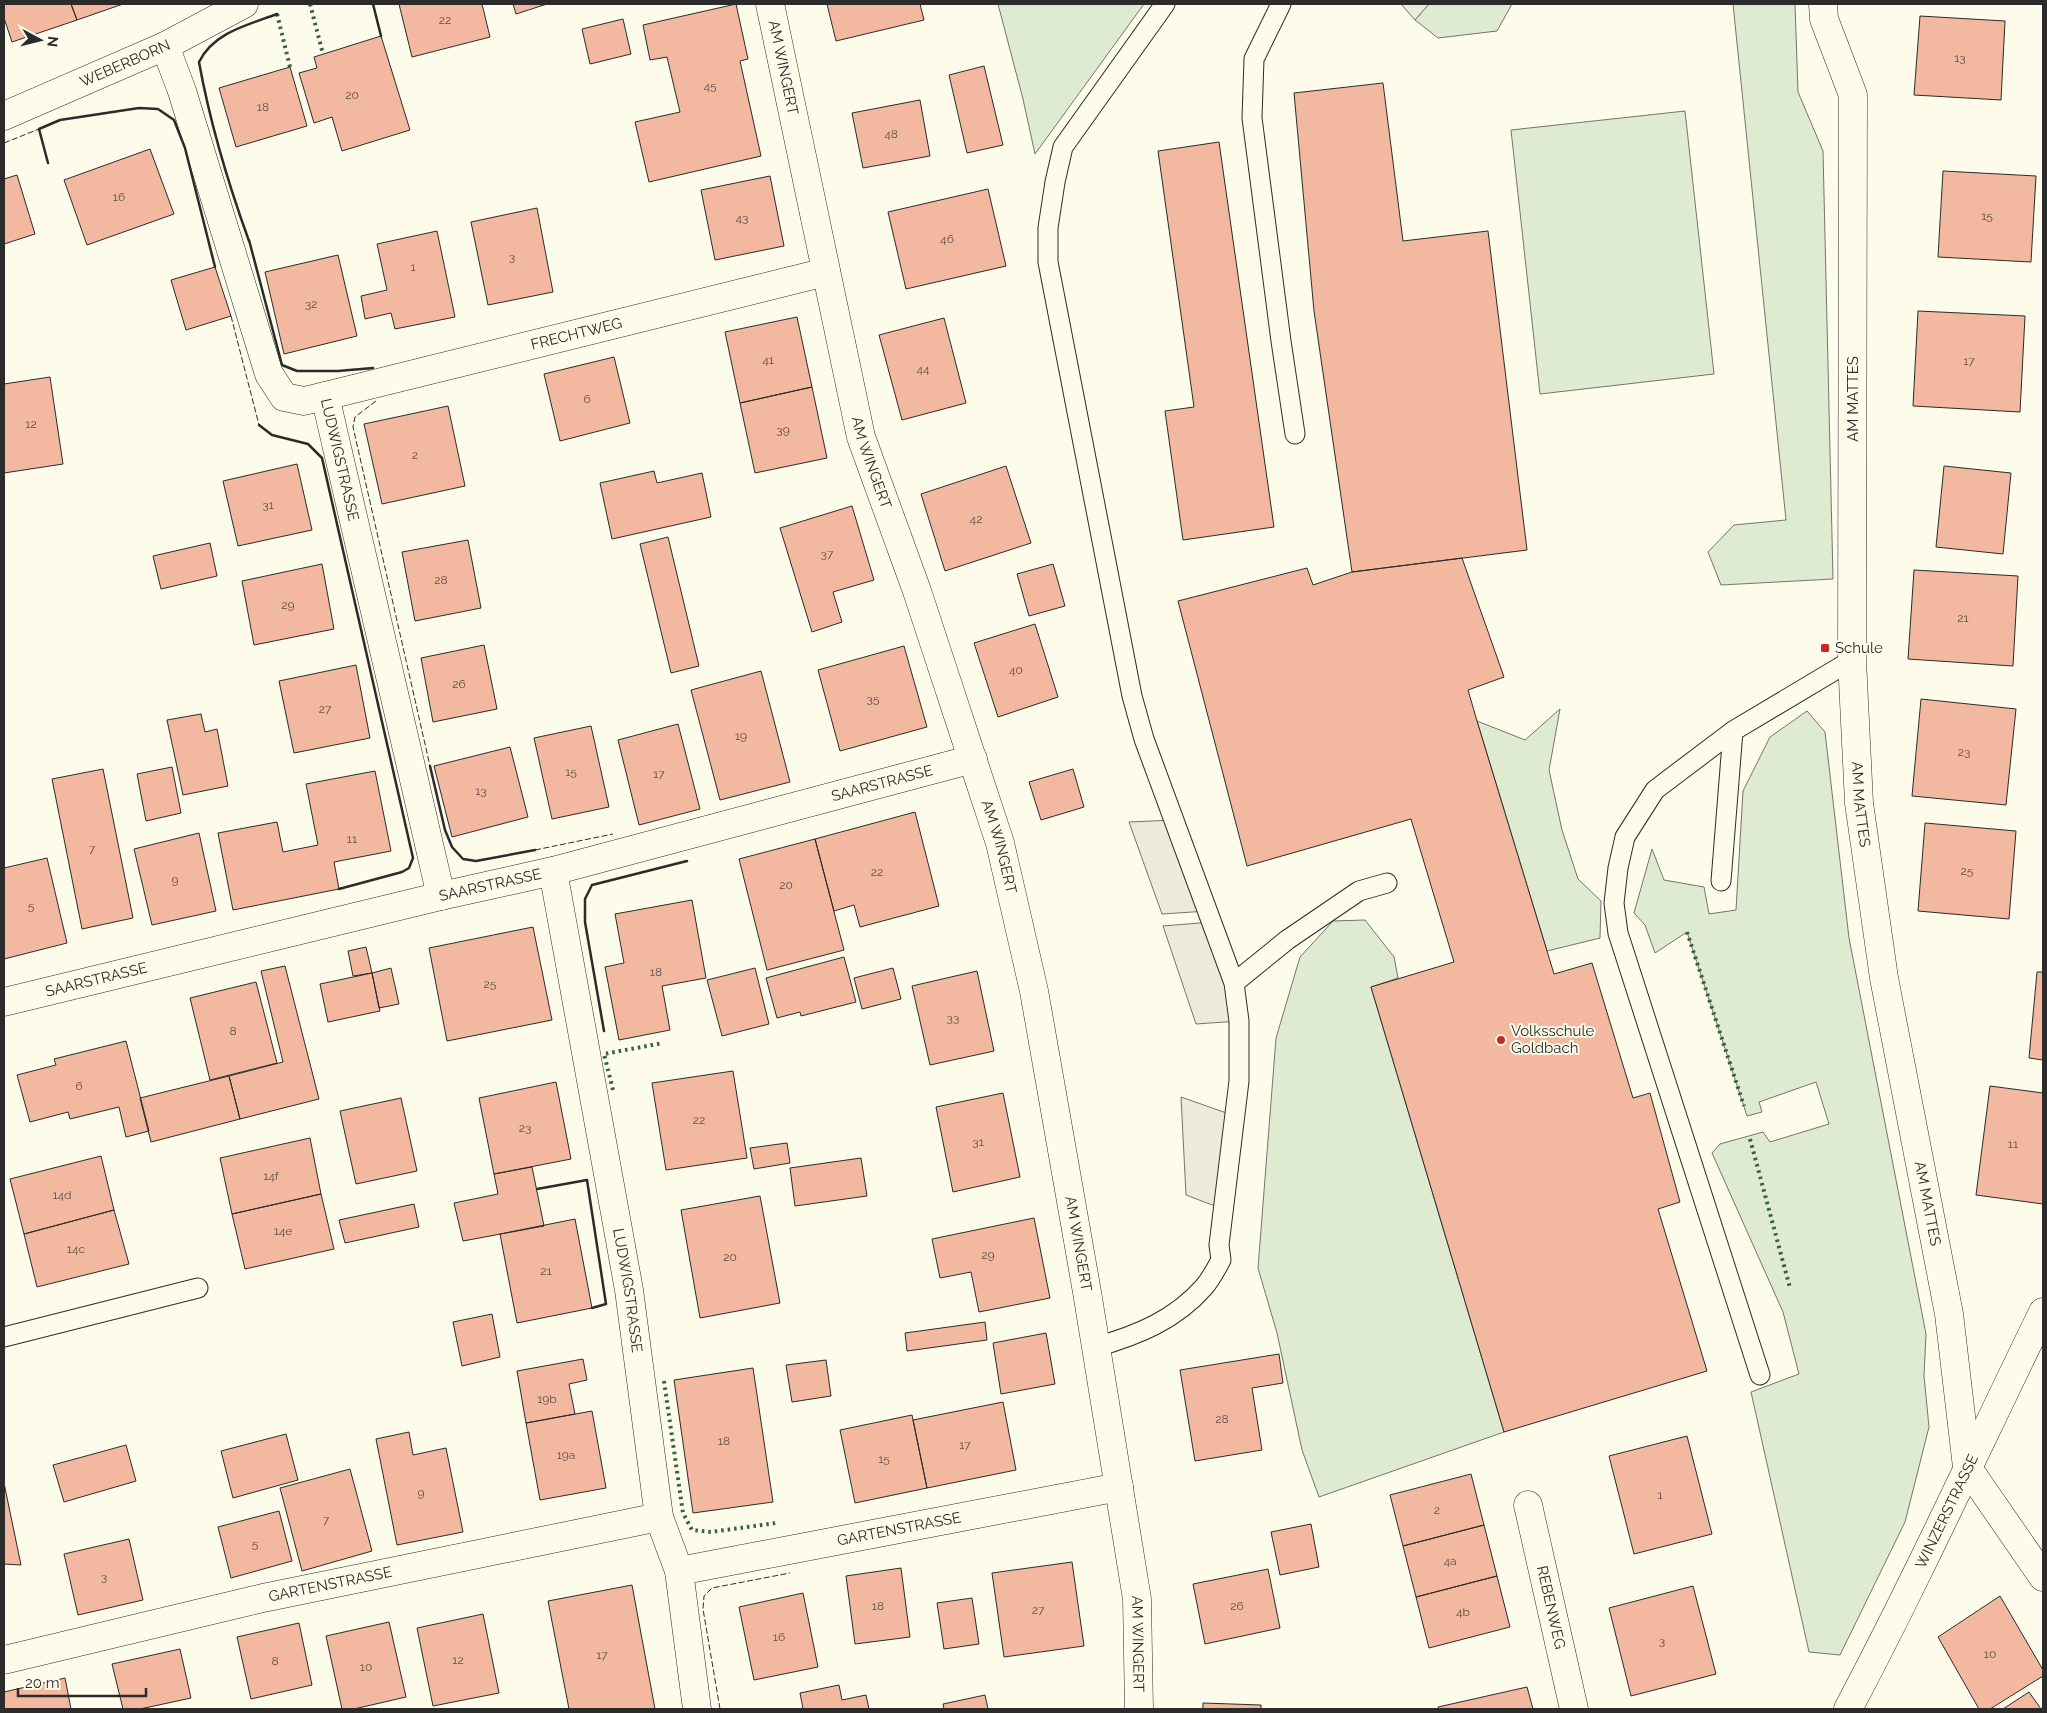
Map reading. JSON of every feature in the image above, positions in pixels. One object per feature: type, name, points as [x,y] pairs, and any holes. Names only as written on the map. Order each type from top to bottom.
[{"type":"street","name":"WEBERBORN","points":[[4,116],[164,46],[244,4]]},
{"type":"street","name":"AM WINGERT","points":[[770,4],[860,436],[916,591],[1000,843],[1034,991],[1096,1347],[1137,1599],[1139,1709]]},
{"type":"street","name":"AM MATTES","points":[[1823,4],[1824,19],[1854,96],[1852,660],[1859,802],[1872,900],[1884,978],[1950,1314],[1967,1467],[2043,1577]]},
{"type":"street","name":"LUDWIGSTRASSE","points":[[164,46],[182,91],[268,374],[284,396],[304,401],[325,396],[441,896]]},
{"type":"street","name":"FRECHTWEG","points":[[325,396],[826,272]]},
{"type":"street","name":"SAARSTRASSE","points":[[4,1002],[553,870],[973,759]]},
{"type":"street","name":"LUDWIGSTRASSE","points":[[553,870],[630,1290],[659,1517],[679,1571],[697,1709]]},
{"type":"street","name":"WINZERSTRASSE","points":[[1848,1709],[1901,1609],[1967,1467],[2043,1312]]},
{"type":"street","name":"GARTENSTRASSE","points":[[679,1571],[1119,1487]]},
{"type":"street","name":"REBENWEG","points":[[1528,1505],[1574,1709]]},
{"type":"street","name":"GARTENSTRASSE","points":[[4,1660],[263,1598],[659,1517]]},
{"type":"lane","points":[[1096,1347],[1130,1337],[1159,1323],[1181,1308],[1205,1286],[1221,1260],[1219,1244],[1239,1081],[1239,1020],[1234,983],[1144,739],[1132,696],[1048,262],[1048,228],[1054,182],[1063,147],[1165,4]]},
{"type":"lane","points":[[1281,4],[1254,59],[1252,118],[1295,434]]},
{"type":"lane","points":[[1760,1375],[1618,933],[1614,903],[1618,868],[1625,837],[1655,790],[1733,731],[1852,660]]},
{"type":"lane","points":[[1720,881],[1733,731]]},
{"type":"lane","points":[[1234,983],[1287,940],[1359,891],[1387,883]]},
{"type":"lane","points":[[4,1337],[198,1288]]},
{"type":"green space","points":[[998,4],[1144,4],[1035,154],[1023,99]]},
{"type":"green space","points":[[1429,4],[1512,4],[1497,31],[1438,38],[1415,20]]},
{"type":"green space","points":[[1733,4],[1795,4],[1798,92],[1823,151],[1833,579],[1721,585],[1708,552],[1734,525],[1786,520]]},
{"type":"green space","points":[[1685,111],[1714,374],[1540,394],[1511,130]]},
{"type":"green space","points":[[1560,709],[1549,770],[1562,830],[1578,879],[1601,901],[1600,938],[1547,951],[1477,721],[1525,740]]},
{"type":"green space","points":[[1807,711],[1825,732],[1849,938],[1926,1334],[1924,1376],[1929,1427],[1905,1522],[1840,1655],[1809,1652],[1751,1392],[1799,1374],[1783,1312],[1712,1153],[1720,1144],[1763,1132],[1770,1142],[1829,1124],[1816,1082],[1759,1102],[1762,1112],[1747,1116],[1687,932],[1655,953],[1645,925],[1634,913],[1652,849],[1664,880],[1704,887],[1709,914],[1736,910],[1743,791],[1770,737]]},
{"type":"green space","points":[[1365,920],[1394,957],[1398,978],[1371,987],[1504,1432],[1319,1497],[1302,1450],[1277,1333],[1258,1268],[1276,1038],[1300,957],[1333,921]]},
{"type":"shaded area","points":[[1401,4],[1429,4],[1415,20]]},
{"type":"shaded area","points":[[1174,820],[1208,911],[1162,914],[1129,822]]},
{"type":"shaded area","points":[[1212,922],[1239,1021],[1196,1024],[1163,926]]},
{"type":"shaded area","points":[[1181,1097],[1235,1116],[1223,1209],[1186,1195]]},
{"type":"building","points":[[4,4],[71,4],[77,20],[12,42],[4,18]]},
{"type":"building","points":[[71,4],[123,4],[77,20]]},
{"type":"building","points":[[399,4],[482,4],[490,37],[412,57]]},
{"type":"building","points":[[513,4],[547,4],[516,14]]},
{"type":"building","points":[[736,4],[748,59],[740,61],[761,156],[649,182],[635,122],[680,112],[667,57],[650,60],[643,25]]},
{"type":"building","points":[[827,4],[920,4],[924,20],[836,41]]},
{"type":"building","points":[[1920,16],[2005,21],[2001,100],[1914,95]]},
{"type":"building","points":[[623,19],[631,54],[590,64],[582,29]]},
{"type":"building","points":[[381,36],[410,130],[342,151],[332,117],[314,123],[299,73],[317,68],[314,57]]},
{"type":"building","points":[[984,66],[1003,145],[967,153],[949,75]]},
{"type":"building","points":[[290,67],[307,126],[236,147],[219,88]]},
{"type":"building","points":[[1383,83],[1403,241],[1488,231],[1527,550],[1352,572],[1314,311],[1294,93]]},
{"type":"building","points":[[920,100],[930,156],[863,168],[852,113]]},
{"type":"building","points":[[1219,142],[1274,527],[1183,540],[1165,411],[1194,407],[1158,151]]},
{"type":"building","points":[[150,149],[174,214],[87,245],[64,180]]},
{"type":"building","points":[[1943,171],[2036,176],[2031,262],[1938,257]]},
{"type":"building","points":[[17,175],[35,234],[4,244],[4,179]]},
{"type":"building","points":[[770,176],[784,246],[715,260],[701,190]]},
{"type":"building","points":[[988,189],[1006,266],[906,289],[888,212]]},
{"type":"building","points":[[537,208],[553,292],[488,305],[471,222]]},
{"type":"building","points":[[437,231],[455,317],[395,329],[391,313],[365,319],[361,296],[387,290],[377,244]]},
{"type":"building","points":[[338,255],[357,336],[284,354],[265,272]]},
{"type":"building","points":[[215,267],[231,316],[186,330],[171,280]]},
{"type":"building","points":[[1918,311],[2025,316],[2020,412],[1913,406]]},
{"type":"building","points":[[797,317],[812,387],[740,403],[725,332]]},
{"type":"building","points":[[944,318],[966,403],[902,420],[879,335]]},
{"type":"building","points":[[614,357],[630,423],[560,441],[544,374]]},
{"type":"building","points":[[50,377],[63,464],[4,473],[4,384]]},
{"type":"building","points":[[812,387],[827,458],[755,473],[740,403]]},
{"type":"building","points":[[448,406],[465,486],[382,504],[364,424]]},
{"type":"building","points":[[297,464],[312,530],[238,546],[223,481]]},
{"type":"building","points":[[1006,466],[1031,543],[945,571],[921,494]]},
{"type":"building","points":[[1944,466],[2011,473],[2003,554],[1936,547]]},
{"type":"building","points":[[654,471],[657,483],[702,473],[711,517],[612,539],[600,483]]},
{"type":"building","points":[[852,506],[874,580],[833,592],[842,622],[812,632],[780,528]]},
{"type":"building","points":[[668,537],[699,666],[671,673],[640,544]]},
{"type":"building","points":[[468,540],[481,608],[415,621],[402,552]]},
{"type":"building","points":[[210,543],[217,576],[161,589],[153,556]]},
{"type":"building","name":"Volksschule Goldbach","points":[[1462,558],[1504,677],[1468,690],[1477,721],[1554,974],[1592,963],[1633,1098],[1650,1093],[1680,1202],[1658,1209],[1707,1371],[1504,1432],[1371,987],[1454,962],[1411,819],[1247,866],[1178,601],[1307,568],[1313,585],[1352,572]]},
{"type":"building","points":[[322,564],[334,629],[254,645],[242,581]]},
{"type":"building","points":[[1053,564],[1065,606],[1029,616],[1017,574]]},
{"type":"building","points":[[1914,570],[2018,576],[2013,666],[1908,659]]},
{"type":"building","points":[[1035,624],[1058,697],[998,717],[974,643]]},
{"type":"building","points":[[484,645],[497,709],[433,722],[421,658]]},
{"type":"building","points":[[904,646],[927,727],[840,751],[818,670]]},
{"type":"building","points":[[356,665],[370,738],[294,753],[279,681]]},
{"type":"building","points":[[761,671],[790,782],[720,800],[691,690]]},
{"type":"building","points":[[1921,699],[2016,709],[2006,805],[1912,796]]},
{"type":"building","points":[[201,714],[205,732],[217,729],[228,786],[183,795],[167,720]]},
{"type":"building","points":[[678,724],[700,809],[639,825],[618,740]]},
{"type":"building","points":[[591,726],[609,807],[552,819],[534,738]]},
{"type":"building","points":[[510,747],[528,817],[452,837],[434,766]]},
{"type":"building","points":[[172,767],[181,813],[146,821],[137,774]]},
{"type":"building","points":[[103,769],[133,918],[82,929],[52,779]]},
{"type":"building","points":[[1073,769],[1084,807],[1041,820],[1029,782]]},
{"type":"building","points":[[375,771],[391,851],[334,862],[339,889],[233,910],[218,833],[277,822],[283,852],[318,845],[306,784]]},
{"type":"building","points":[[915,812],[939,906],[860,927],[854,905],[834,911],[815,839]]},
{"type":"building","points":[[1925,823],[2016,831],[2009,919],[1918,911]]},
{"type":"building","points":[[199,833],[216,911],[152,925],[134,849]]},
{"type":"building","points":[[815,839],[844,950],[767,970],[739,859]]},
{"type":"building","points":[[47,858],[67,943],[4,959],[4,868]]},
{"type":"building","points":[[692,900],[706,978],[662,986],[670,1030],[619,1040],[605,967],[624,963],[615,914]]},
{"type":"building","points":[[533,927],[552,1020],[447,1041],[429,948]]},
{"type":"building","points":[[366,947],[372,973],[353,976],[348,951]]},
{"type":"building","points":[[844,957],[856,1002],[801,1016],[800,1012],[777,1018],[766,978]]},
{"type":"building","points":[[285,966],[319,1099],[240,1119],[229,1076],[283,1062],[261,971]]},
{"type":"building","points":[[391,968],[399,1004],[379,1008],[372,973]]},
{"type":"building","points":[[755,968],[769,1024],[722,1036],[707,980]]},
{"type":"building","points":[[893,968],[901,999],[862,1009],[854,978]]},
{"type":"building","points":[[977,971],[994,1051],[930,1065],[912,986]]},
{"type":"building","points":[[2037,972],[2043,972],[2043,1060],[2029,1058]]},
{"type":"building","points":[[372,973],[380,1011],[328,1022],[320,984]]},
{"type":"building","points":[[256,982],[277,1063],[210,1080],[190,998]]},
{"type":"building","points":[[126,1041],[149,1131],[126,1137],[119,1107],[70,1119],[68,1112],[30,1122],[17,1075],[56,1065],[54,1059]]},
{"type":"building","points":[[733,1071],[747,1158],[666,1170],[652,1083]]},
{"type":"building","points":[[229,1076],[240,1119],[151,1142],[140,1098]]},
{"type":"building","points":[[556,1082],[571,1159],[494,1174],[479,1098]]},
{"type":"building","points":[[1990,1086],[2043,1093],[2043,1204],[1976,1195]]},
{"type":"building","points":[[1003,1093],[1020,1177],[953,1192],[936,1107]]},
{"type":"building","points":[[401,1098],[417,1171],[356,1184],[340,1111]]},
{"type":"building","points":[[310,1138],[321,1194],[232,1214],[220,1158]]},
{"type":"building","points":[[787,1143],[790,1163],[754,1169],[750,1148]]},
{"type":"building","points":[[101,1156],[114,1210],[24,1234],[10,1179]]},
{"type":"building","points":[[861,1158],[867,1196],[795,1206],[790,1168]]},
{"type":"building","points":[[532,1167],[544,1226],[463,1241],[454,1203],[498,1194],[494,1174]]},
{"type":"building","points":[[321,1194],[334,1249],[245,1269],[232,1214]]},
{"type":"building","points":[[760,1196],[780,1303],[700,1318],[681,1210]]},
{"type":"building","points":[[414,1204],[419,1227],[345,1243],[339,1220]]},
{"type":"building","points":[[114,1210],[129,1264],[37,1287],[24,1234]]},
{"type":"building","points":[[1034,1218],[1050,1298],[979,1312],[971,1272],[940,1278],[932,1239]]},
{"type":"building","points":[[575,1219],[592,1308],[517,1323],[500,1234]]},
{"type":"building","points":[[492,1314],[500,1357],[462,1366],[453,1322]]},
{"type":"building","points":[[985,1322],[987,1340],[907,1351],[905,1333]]},
{"type":"building","points":[[1046,1333],[1055,1384],[1001,1394],[993,1343]]},
{"type":"building","points":[[1279,1354],[1283,1383],[1252,1388],[1262,1450],[1195,1461],[1180,1370]]},
{"type":"building","points":[[583,1359],[587,1380],[569,1384],[575,1414],[526,1423],[517,1371]]},
{"type":"building","points":[[826,1360],[831,1396],[792,1402],[786,1365]]},
{"type":"building","points":[[753,1368],[773,1502],[693,1513],[674,1380]]},
{"type":"building","points":[[1003,1402],[1016,1470],[927,1488],[913,1420]]},
{"type":"building","points":[[592,1411],[606,1488],[540,1500],[526,1423]]},
{"type":"building","points":[[912,1415],[927,1488],[855,1503],[840,1430]]},
{"type":"building","points":[[409,1432],[413,1455],[446,1448],[463,1532],[397,1545],[376,1439]]},
{"type":"building","points":[[286,1434],[298,1480],[233,1498],[221,1451]]},
{"type":"building","points":[[1687,1436],[1712,1534],[1634,1554],[1609,1456]]},
{"type":"building","points":[[126,1445],[136,1481],[64,1502],[53,1465]]},
{"type":"building","points":[[350,1469],[372,1551],[302,1571],[280,1488]]},
{"type":"building","points":[[1471,1474],[1484,1525],[1403,1546],[1390,1495]]},
{"type":"building","points":[[4,1483],[21,1565],[4,1564]]},
{"type":"building","points":[[279,1511],[292,1561],[231,1578],[218,1527]]},
{"type":"building","points":[[1311,1524],[1319,1567],[1280,1575],[1271,1532]]},
{"type":"building","points":[[1484,1525],[1497,1576],[1416,1597],[1403,1546]]},
{"type":"building","points":[[129,1539],[143,1600],[78,1615],[64,1554]]},
{"type":"building","points":[[1072,1562],[1084,1646],[1004,1657],[992,1573]]},
{"type":"building","points":[[901,1568],[910,1637],[855,1644],[846,1576]]},
{"type":"building","points":[[1268,1569],[1280,1628],[1205,1644],[1193,1584]]},
{"type":"building","points":[[1497,1576],[1510,1627],[1429,1648],[1416,1597]]},
{"type":"building","points":[[632,1585],[655,1709],[569,1709],[548,1601]]},
{"type":"building","points":[[1693,1586],[1716,1674],[1631,1696],[1609,1608]]},
{"type":"building","points":[[803,1593],[818,1667],[754,1680],[739,1607]]},
{"type":"building","points":[[2000,1596],[2043,1670],[2043,1676],[1990,1709],[1979,1709],[1938,1637]]},
{"type":"building","points":[[972,1598],[979,1644],[944,1649],[937,1603]]},
{"type":"building","points":[[483,1614],[499,1693],[433,1706],[417,1628]]},
{"type":"building","points":[[389,1622],[406,1697],[354,1709],[342,1709],[326,1636]]},
{"type":"building","points":[[299,1623],[312,1685],[251,1699],[237,1637]]},
{"type":"building","points":[[180,1649],[191,1698],[140,1709],[123,1709],[112,1664]]},
{"type":"building","points":[[65,1678],[71,1709],[4,1709],[4,1692]]},
{"type":"building","points":[[839,1685],[842,1700],[866,1695],[869,1709],[803,1709],[800,1693]]},
{"type":"building","points":[[1527,1687],[1533,1709],[1439,1709],[1438,1707]]},
{"type":"building","points":[[2029,1692],[2041,1709],[2003,1709]]},
{"type":"building","points":[[985,1695],[988,1709],[944,1709],[943,1704]]},
{"type":"building","points":[[1203,1703],[1261,1705],[1261,1709],[1203,1709]]},
{"type":"hedge","points":[[310,4],[323,54]]},
{"type":"hedge","points":[[277,14],[290,67]]},
{"type":"hedge","points":[[1687,932],[1744,1106]]},
{"type":"hedge","points":[[613,1090],[604,1054],[663,1043]]},
{"type":"hedge","points":[[1750,1139],[1790,1288]]},
{"type":"hedge","points":[[664,1381],[683,1513],[692,1530],[711,1532],[776,1523]]},
{"type":"fence","points":[[4,143],[39,129]]},
{"type":"fence","points":[[231,316],[259,425]]},
{"type":"fence","points":[[376,401],[355,417],[353,427],[430,766]]},
{"type":"fence","points":[[535,850],[613,834]]},
{"type":"fence","points":[[720,1709],[703,1609],[704,1596],[712,1588],[790,1573]]},
{"type":"wall","points":[[373,4],[381,36]]},
{"type":"wall","points":[[249,241],[220,153],[208,108],[199,62],[213,43],[244,26],[277,14]]},
{"type":"wall","points":[[48,163],[39,129],[60,120],[139,108],[158,109],[174,120],[185,148],[215,267]]},
{"type":"wall","points":[[249,240],[282,365],[297,371],[338,371],[373,368]]},
{"type":"wall","points":[[259,425],[272,435],[308,444],[322,458],[413,858],[409,868],[402,872],[339,889]]},
{"type":"wall","points":[[430,766],[445,830],[452,847],[463,859],[476,861],[535,850]]},
{"type":"wall","points":[[604,1031],[585,922],[585,899],[592,885],[687,861]]},
{"type":"wall","points":[[537,1189],[587,1180],[606,1304],[592,1308]]},
{"type":"place","name":"Schule","points":[[1825,648]]},
{"type":"place","name":"Volksschule Goldbach","points":[[1501,1040]]}]
